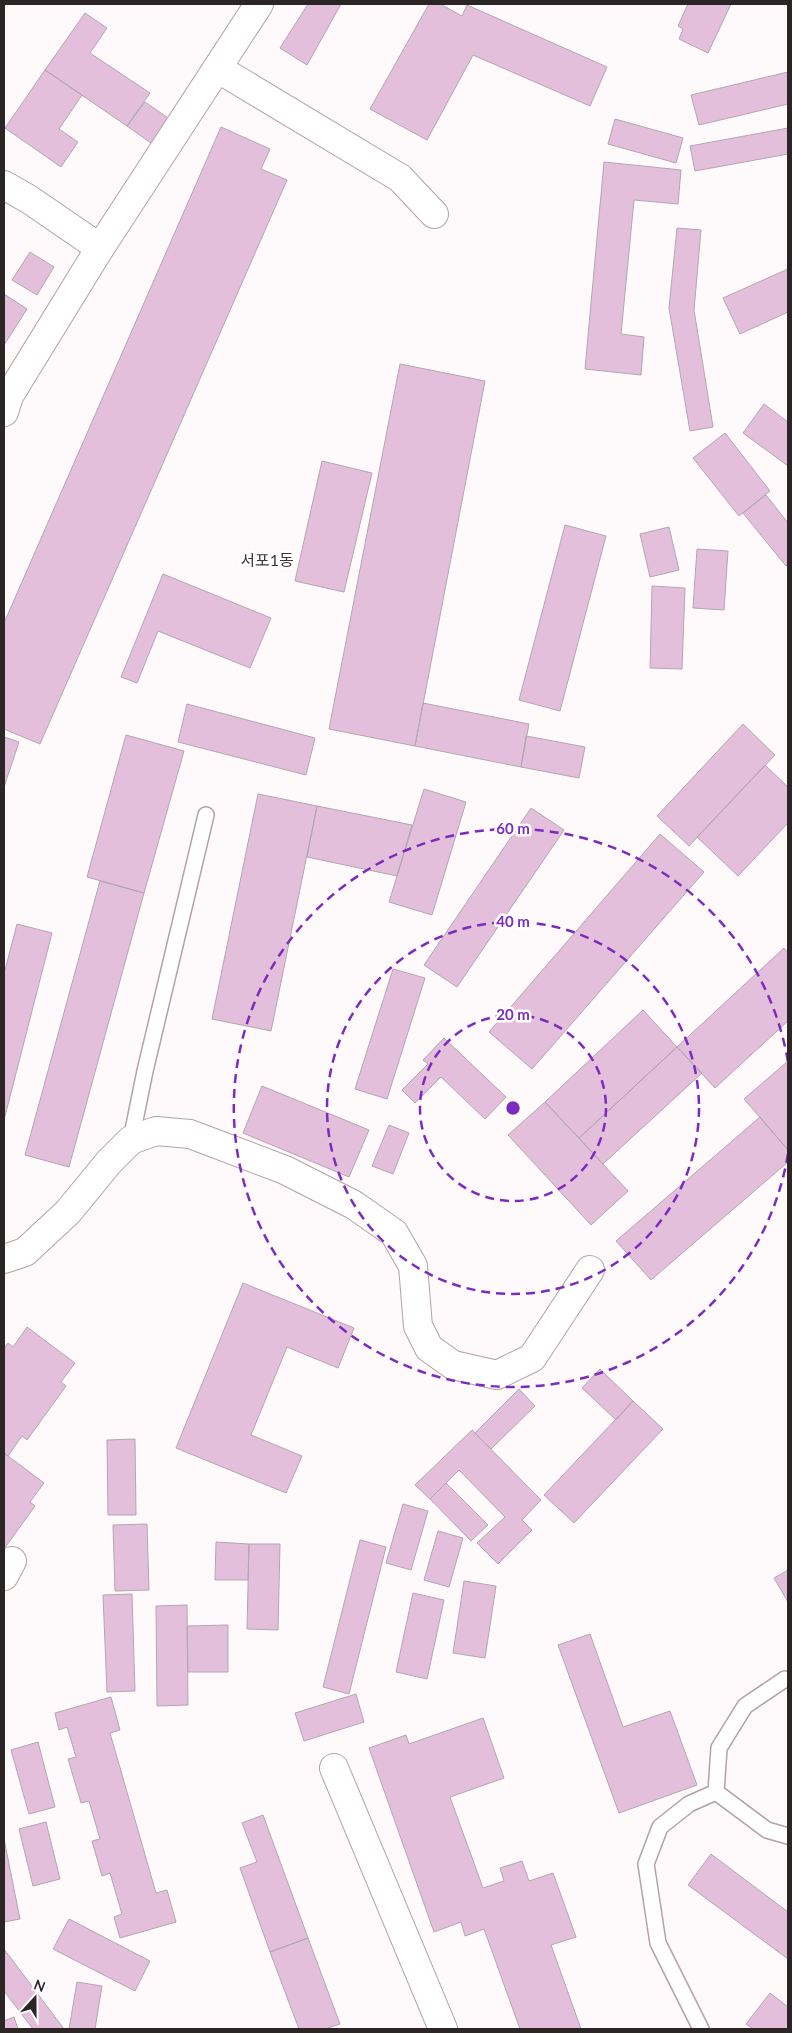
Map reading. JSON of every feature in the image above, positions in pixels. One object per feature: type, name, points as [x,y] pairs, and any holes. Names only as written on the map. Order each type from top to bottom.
[{"type":"street","points":[[4,412],[9,396],[100,248],[259,4]]},
{"type":"street","points":[[217,68],[400,178],[434,214]]},
{"type":"street","points":[[4,185],[30,200],[100,248]]},
{"type":"street","points":[[4,1259],[25,1252],[68,1212],[109,1162],[131,1140],[156,1131],[190,1134],[285,1170],[354,1205],[394,1233],[413,1266],[418,1326],[429,1348],[453,1365],[497,1375],[532,1358],[590,1270]]},
{"type":"street","points":[[334,1768],[443,2029]]},
{"type":"lane","points":[[131,1140],[145,1071],[206,815]]},
{"type":"lane","points":[[716,1792],[719,1748],[745,1706],[784,1680],[788,1680]]},
{"type":"lane","points":[[716,1792],[767,1830],[788,1836]]},
{"type":"lane","points":[[702,2029],[658,1943],[646,1864],[660,1827],[689,1804],[716,1792]]},
{"type":"building","points":[[308,4],[341,4],[307,65],[280,48]]},
{"type":"building","points":[[429,4],[440,4],[462,16],[467,5],[607,67],[590,106],[473,55],[427,140],[370,109]]},
{"type":"building","points":[[688,4],[731,4],[708,53],[679,39],[683,29],[678,26]]},
{"type":"building","points":[[85,13],[107,28],[90,53],[150,93],[127,126],[45,70]]},
{"type":"building","points":[[45,70],[82,95],[59,129],[78,142],[61,167],[5,128]]},
{"type":"building","points":[[788,72],[788,104],[699,125],[691,95]]},
{"type":"building","points":[[145,102],[171,120],[154,145],[127,126]]},
{"type":"building","points":[[615,119],[683,138],[676,163],[608,144]]},
{"type":"building","points":[[221,127],[270,149],[261,169],[287,180],[40,744],[4,729],[4,623]]},
{"type":"building","points":[[788,128],[788,154],[695,171],[690,146]]},
{"type":"building","points":[[604,162],[681,170],[678,204],[634,200],[621,334],[644,337],[641,375],[585,369]]},
{"type":"building","points":[[677,228],[701,230],[694,310],[713,427],[690,431],[669,308]]},
{"type":"building","points":[[30,252],[54,267],[37,295],[12,280]]},
{"type":"building","points":[[788,269],[788,312],[740,334],[723,298]]},
{"type":"building","points":[[4,294],[27,309],[4,345]]},
{"type":"building","points":[[400,364],[485,381],[415,746],[329,729]]},
{"type":"building","points":[[764,404],[788,422],[788,466],[743,433]]},
{"type":"building","points":[[725,433],[770,491],[739,516],[693,458]]},
{"type":"building","points":[[322,461],[372,473],[344,592],[295,581]]},
{"type":"building","points":[[766,495],[788,523],[788,564],[786,566],[743,513]]},
{"type":"building","points":[[565,525],[606,536],[560,711],[519,700]]},
{"type":"building","points":[[669,527],[679,570],[650,577],[640,534]]},
{"type":"building","points":[[697,549],[728,551],[724,610],[693,608]]},
{"type":"building","points":[[163,574],[271,618],[250,668],[158,631],[137,683],[121,677]]},
{"type":"building","points":[[652,586],[685,588],[682,669],[650,668]]},
{"type":"building","points":[[423,703],[529,724],[521,767],[415,746]]},
{"type":"building","points":[[187,704],[315,738],[306,775],[178,742]]},
{"type":"building","points":[[743,724],[775,755],[689,846],[657,816]]},
{"type":"building","points":[[126,735],[184,751],[144,893],[87,877]]},
{"type":"building","points":[[526,736],[585,747],[579,778],[521,767]]},
{"type":"building","points":[[4,737],[19,742],[4,787]]},
{"type":"building","points":[[765,765],[788,787],[788,823],[738,876],[697,837]]},
{"type":"building","points":[[424,789],[466,802],[432,915],[389,902]]},
{"type":"building","points":[[258,794],[317,806],[271,1031],[212,1019]]},
{"type":"building","points":[[317,806],[412,825],[397,876],[307,857]]},
{"type":"building","points":[[531,808],[564,830],[457,987],[424,965]]},
{"type":"building","points":[[660,834],[704,872],[532,1069],[489,1032]]},
{"type":"building","points":[[100,881],[144,893],[69,1167],[25,1155]]},
{"type":"building","points":[[17,924],[52,933],[4,1120],[4,974]]},
{"type":"building","points":[[784,948],[788,953],[788,1021],[715,1088],[677,1047]]},
{"type":"building","points":[[393,969],[425,978],[387,1099],[355,1089]]},
{"type":"building","points":[[643,1010],[677,1047],[579,1138],[545,1102]]},
{"type":"building","points":[[444,1038],[506,1097],[485,1119],[441,1077],[415,1103],[402,1090],[428,1064],[423,1060]]},
{"type":"building","points":[[677,1047],[702,1073],[603,1164],[579,1138]]},
{"type":"building","points":[[788,1061],[788,1150],[744,1099]]},
{"type":"building","points":[[262,1086],[369,1130],[349,1177],[243,1133]]},
{"type":"building","points":[[545,1102],[628,1191],[591,1225],[508,1135]]},
{"type":"building","points":[[760,1117],[788,1150],[788,1162],[651,1280],[616,1241]]},
{"type":"building","points":[[389,1125],[409,1133],[393,1174],[372,1166]]},
{"type":"building","points":[[243,1283],[354,1328],[338,1368],[287,1347],[251,1435],[302,1456],[286,1493],[176,1448]]},
{"type":"building","points":[[27,1327],[75,1363],[61,1382],[66,1386],[27,1440],[22,1436],[8,1456],[4,1453],[4,1349],[8,1343],[13,1347]]},
{"type":"building","points":[[600,1369],[633,1401],[616,1420],[582,1388]]},
{"type":"building","points":[[519,1389],[535,1406],[491,1449],[475,1433]]},
{"type":"building","points":[[633,1401],[663,1429],[574,1523],[544,1495]]},
{"type":"building","points":[[472,1430],[541,1500],[522,1520],[532,1530],[498,1564],[477,1543],[505,1517],[459,1470],[430,1499],[415,1485]]},
{"type":"building","points":[[135,1439],[136,1515],[108,1515],[107,1440]]},
{"type":"building","points":[[4,1453],[44,1483],[30,1502],[35,1506],[4,1549]]},
{"type":"building","points":[[446,1483],[488,1525],[471,1541],[430,1499]]},
{"type":"building","points":[[403,1504],[428,1511],[411,1570],[386,1563]]},
{"type":"building","points":[[147,1524],[149,1590],[115,1591],[113,1525]]},
{"type":"building","points":[[438,1531],[463,1538],[449,1587],[424,1580]]},
{"type":"building","points":[[360,1540],[386,1547],[349,1694],[323,1687]]},
{"type":"building","points":[[216,1542],[249,1544],[248,1580],[215,1580]]},
{"type":"building","points":[[249,1544],[280,1544],[278,1630],[247,1629]]},
{"type":"building","points":[[788,1570],[788,1602],[774,1578]]},
{"type":"building","points":[[464,1581],[496,1586],[485,1658],[453,1653]]},
{"type":"building","points":[[413,1593],[444,1600],[427,1679],[396,1672]]},
{"type":"building","points":[[132,1594],[135,1691],[107,1692],[103,1595]]},
{"type":"building","points":[[187,1605],[188,1705],[157,1706],[156,1606]]},
{"type":"building","points":[[228,1625],[228,1672],[188,1672],[187,1626]]},
{"type":"building","points":[[590,1634],[623,1727],[670,1711],[697,1785],[619,1813],[558,1645]]},
{"type":"building","points":[[356,1694],[364,1722],[304,1741],[295,1713]]},
{"type":"building","points":[[111,1697],[120,1730],[110,1733],[156,1893],[167,1890],[176,1922],[120,1938],[114,1917],[122,1914],[110,1873],[102,1876],[92,1841],[100,1839],[89,1801],[81,1803],[68,1759],[76,1757],[67,1727],[59,1730],[55,1713]]},
{"type":"building","points":[[483,1718],[504,1778],[450,1797],[483,1888],[504,1881],[500,1868],[522,1861],[529,1881],[553,1873],[576,1937],[551,1945],[581,2029],[520,2029],[484,1929],[465,1936],[461,1922],[434,1932],[369,1748],[406,1735],[409,1744]]},
{"type":"building","points":[[38,1742],[55,1807],[29,1814],[11,1750]]},
{"type":"building","points":[[263,1815],[308,1938],[270,1952],[240,1868],[257,1862],[242,1823]]},
{"type":"building","points":[[46,1822],[60,1879],[33,1886],[19,1829]]},
{"type":"building","points":[[4,1839],[20,1919],[4,1922]]},
{"type":"building","points":[[711,1854],[788,1912],[788,1959],[688,1885]]},
{"type":"building","points":[[69,1919],[150,1961],[135,1991],[53,1949]]},
{"type":"building","points":[[308,1938],[340,2024],[325,2029],[299,2029],[270,1952]]},
{"type":"building","points":[[4,1949],[64,2029],[33,2029],[4,1991]]},
{"type":"building","points":[[77,1982],[102,1986],[95,2029],[69,2029]]},
{"type":"building","points":[[770,1993],[788,2007],[788,2029],[753,2029],[746,2024]]},
{"type":"building","points":[[14,2017],[18,2029],[4,2029],[4,2021]]},
{"type":"district","name":"서포1동","points":[[267,560]]}]
